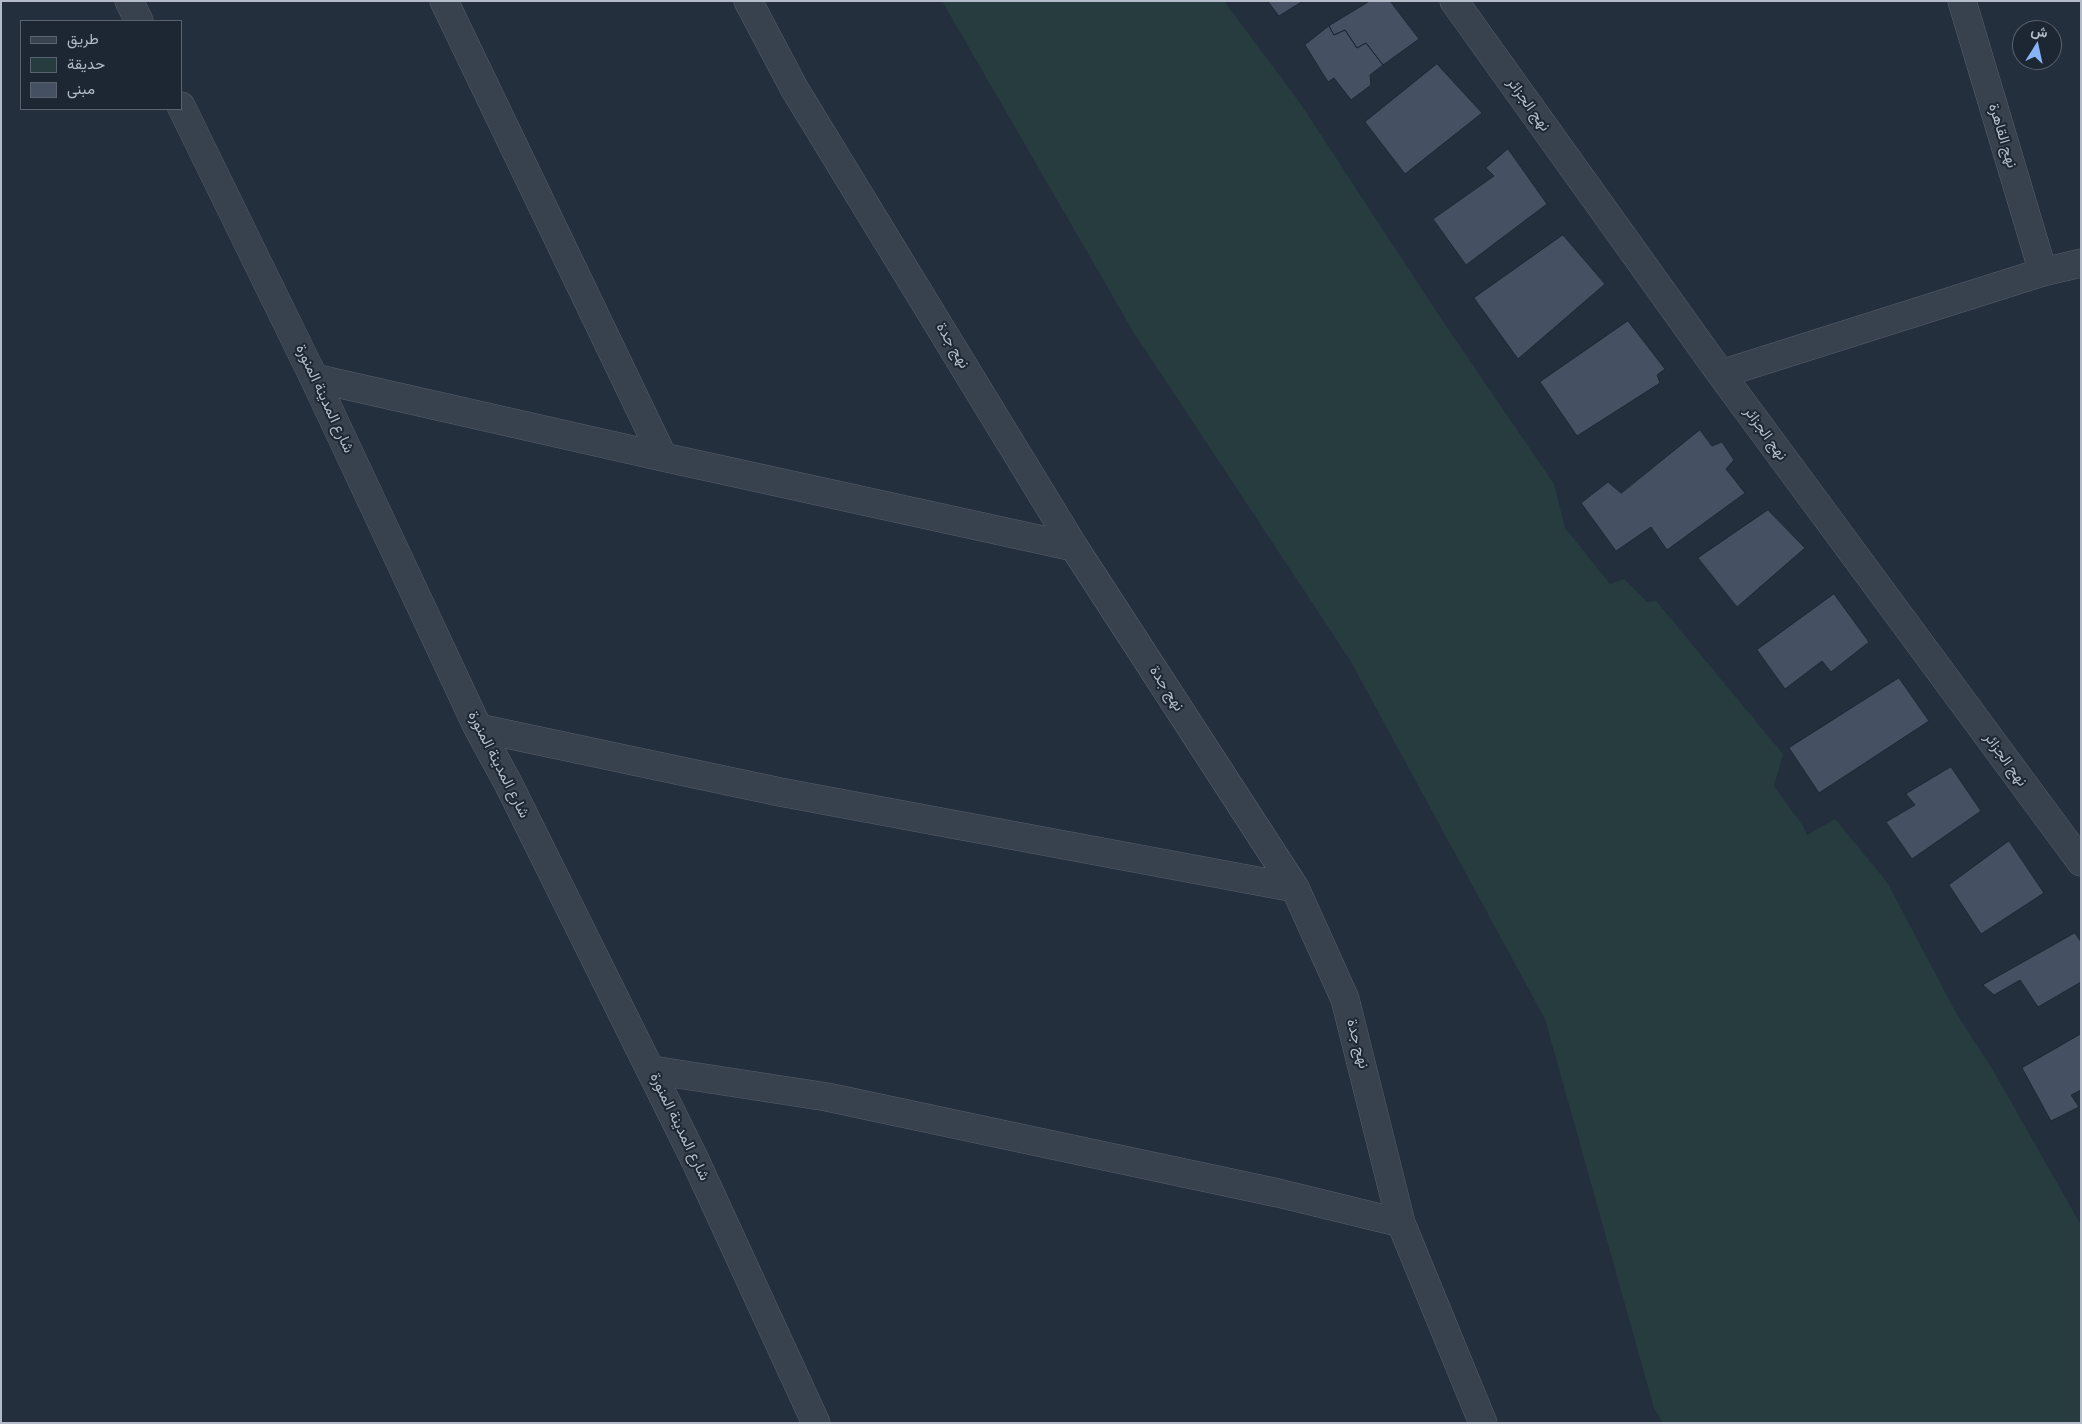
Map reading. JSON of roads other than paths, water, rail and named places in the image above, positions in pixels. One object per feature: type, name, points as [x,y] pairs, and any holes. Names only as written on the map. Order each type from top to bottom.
[{"type":"street","points":[[130,1],[139,20]]},
{"type":"street","points":[[444,1],[663,457]]},
{"type":"street","name":"نهج جدة","points":[[748,1],[794,88],[1074,547],[1295,888],[1345,999],[1402,1223],[1483,1423]]},
{"type":"street","name":"نهج الجزائر","points":[[1454,1],[1721,374],[2081,862]]},
{"type":"street","name":"نهج القاهرة","points":[[1962,1],[2043,272]]},
{"type":"street","name":"شارع المدينة المنورة","points":[[182,108],[314,378],[478,728],[508,783],[652,1070],[816,1423]]},
{"type":"street","points":[[1721,374],[2043,272],[2081,263]]},
{"type":"street","points":[[314,378],[1074,547]]},
{"type":"street","points":[[478,728],[780,792],[1295,888]]},
{"type":"street","points":[[652,1070],[827,1098],[1278,1193],[1402,1223]]}]
